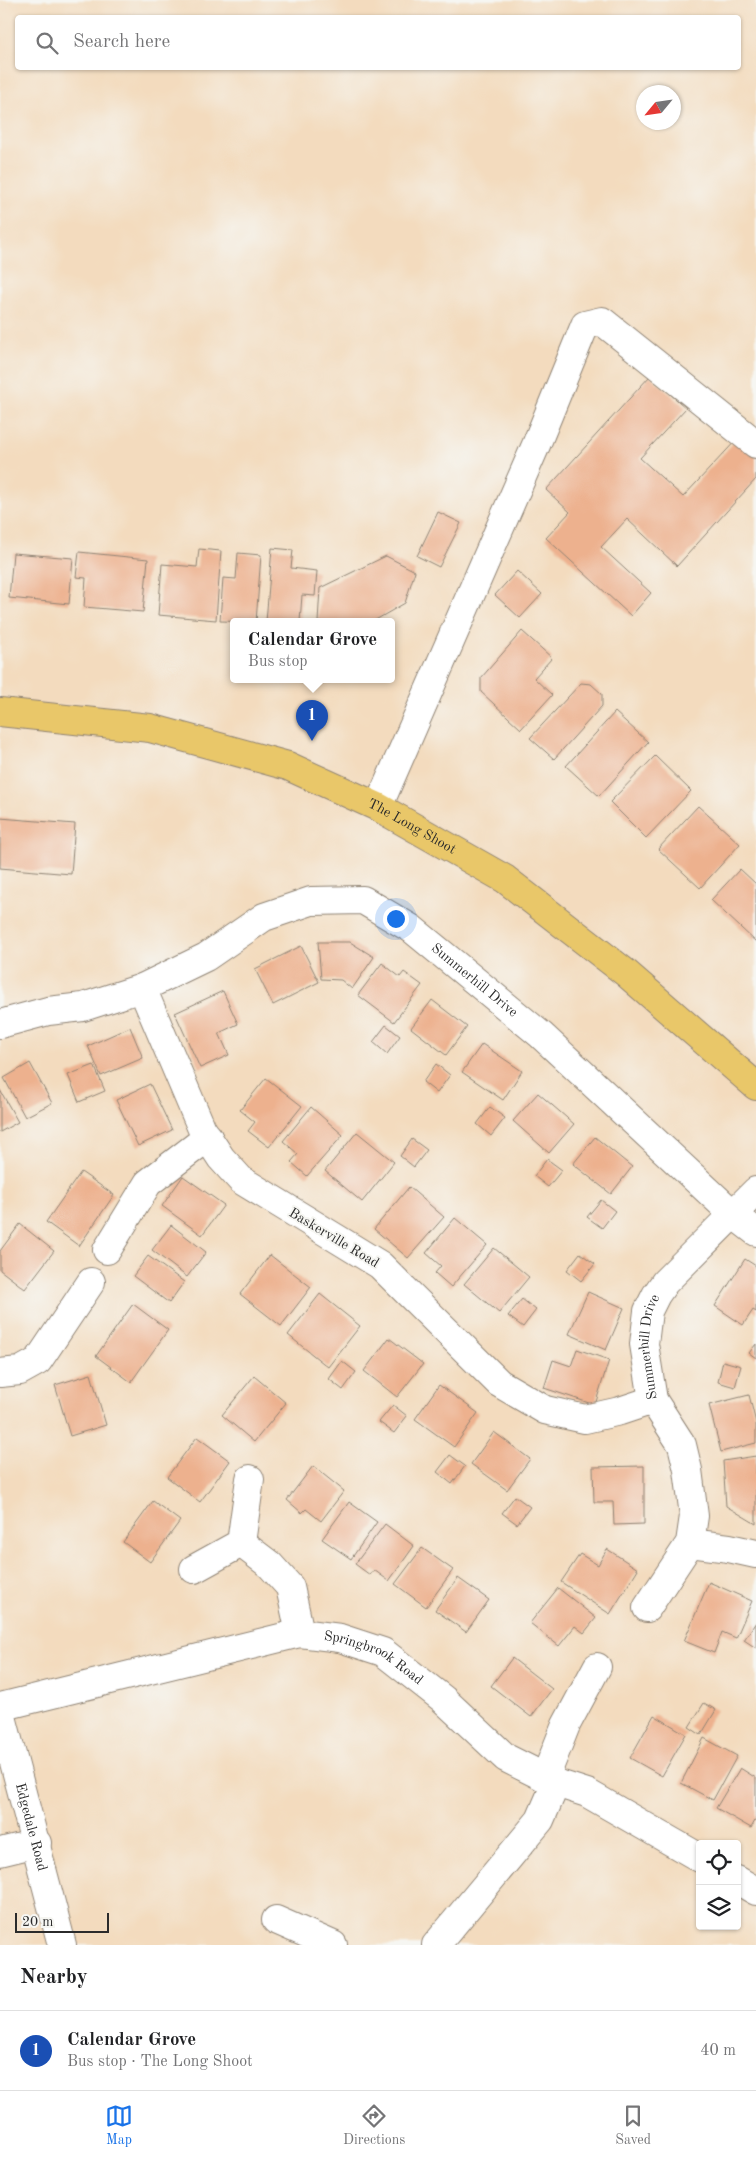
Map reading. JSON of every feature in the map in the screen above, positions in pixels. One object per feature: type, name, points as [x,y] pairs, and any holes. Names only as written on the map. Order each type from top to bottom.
[{"type":"main road","name":"The Long Shoot","points":[[0,712],[150,728],[288,766],[378,807],[505,879],[626,973],[756,1086]]},
{"type":"street","points":[[378,807],[536,445],[585,324],[602,321],[756,444]]},
{"type":"street","name":"Summerhill Drive","points":[[142,988],[206,957],[264,917],[311,901],[364,900],[412,929],[541,1035],[734,1215]]},
{"type":"street","points":[[0,1024],[48,1011],[83,1007],[142,988]]},
{"type":"street","name":"Baskerville Road","points":[[142,988],[208,1138],[220,1158],[241,1180],[380,1265],[499,1384],[545,1410],[585,1419],[620,1411],[654,1400]]},
{"type":"street","points":[[107,1250],[148,1183],[208,1138]]},
{"type":"street","name":"Summerhill Drive","points":[[647,1608],[690,1543],[694,1516],[688,1470],[682,1445],[654,1400],[644,1344],[648,1311],[665,1282],[756,1191]]},
{"type":"street","points":[[734,1215],[756,1232]]},
{"type":"street","points":[[0,1373],[20,1371],[38,1361],[91,1282]]},
{"type":"street","points":[[241,1543],[250,1479]]},
{"type":"street","points":[[194,1570],[241,1543]]},
{"type":"street","points":[[241,1543],[270,1565],[290,1587],[300,1634]]},
{"type":"street","points":[[690,1543],[756,1554]]},
{"type":"street","name":"Springbrook Road","points":[[0,1708],[300,1634],[340,1638],[384,1652],[443,1699],[506,1758],[551,1781],[587,1793],[696,1856]]},
{"type":"street","points":[[436,1945],[540,1820],[566,1725],[597,1667]]},
{"type":"street","name":"Edgedale Road","points":[[0,1708],[37,1843],[62,1945]]},
{"type":"street","points":[[0,1852],[37,1843]]},
{"type":"street","points":[[741,1882],[756,1891]]},
{"type":"street","points":[[276,1920],[333,1945]]},
{"type":"building","points":[[650,376],[686,408],[640,458],[683,497],[740,436],[756,451],[756,479],[677,566],[627,519],[601,547],[651,593],[631,616],[546,538],[570,512],[546,490]]},
{"type":"building","points":[[438,512],[461,523],[439,567],[417,556]]},
{"type":"building","points":[[272,548],[293,550],[291,568],[317,571],[315,596],[302,595],[300,618],[266,618]]},
{"type":"building","points":[[199,549],[221,551],[216,620],[158,615],[162,564],[197,567]]},
{"type":"building","points":[[79,552],[148,559],[143,612],[84,607],[86,578],[76,577]]},
{"type":"building","points":[[13,553],[73,558],[69,604],[9,598]]},
{"type":"building","points":[[238,553],[261,555],[256,618],[230,618],[230,621],[220,621],[223,578],[236,579]]},
{"type":"building","points":[[386,556],[415,571],[405,603],[379,618],[318,618],[320,588]]},
{"type":"building","points":[[517,571],[542,594],[520,618],[495,595]]},
{"type":"building","points":[[522,631],[552,658],[534,678],[552,695],[521,729],[481,692],[481,678]]},
{"type":"building","points":[[581,683],[591,684],[602,694],[602,706],[554,759],[530,738]]},
{"type":"building","points":[[615,712],[648,742],[599,796],[566,766]]},
{"type":"building","points":[[655,756],[691,791],[646,838],[610,802]]},
{"type":"building","points":[[698,806],[740,844],[700,888],[658,849]]},
{"type":"building","points":[[0,818],[75,824],[71,874],[0,868]]},
{"type":"building","points":[[740,869],[756,884],[756,942],[711,900]]},
{"type":"building","points":[[318,942],[350,942],[374,957],[352,989],[341,980],[321,979]]},
{"type":"building","points":[[301,946],[319,982],[273,1005],[255,969]]},
{"type":"building","points":[[382,963],[400,977],[404,972],[422,985],[394,1022],[358,995]]},
{"type":"building","points":[[223,991],[238,1024],[219,1033],[229,1055],[200,1068],[175,1013]]},
{"type":"building","points":[[432,1000],[467,1027],[446,1055],[411,1028]]},
{"type":"building","points":[[386,1025],[400,1036],[387,1054],[373,1042]]},
{"type":"building","points":[[130,1027],[143,1058],[101,1076],[88,1046]]},
{"type":"building","points":[[482,1044],[522,1071],[503,1100],[462,1072]]},
{"type":"building","points":[[30,1063],[52,1103],[25,1117],[4,1078]]},
{"type":"building","points":[[436,1064],[450,1075],[437,1093],[423,1082]]},
{"type":"building","points":[[94,1065],[105,1091],[79,1102],[68,1075]]},
{"type":"building","points":[[266,1078],[302,1106],[269,1147],[248,1131],[255,1122],[240,1110]]},
{"type":"building","points":[[150,1084],[172,1130],[138,1146],[116,1100]]},
{"type":"building","points":[[0,1090],[18,1122],[0,1132]]},
{"type":"building","points":[[538,1093],[574,1124],[549,1153],[513,1121]]},
{"type":"building","points":[[311,1107],[343,1135],[307,1176],[291,1162],[298,1154],[283,1141]]},
{"type":"building","points":[[490,1107],[505,1118],[491,1136],[477,1124]]},
{"type":"building","points":[[357,1132],[394,1162],[362,1202],[325,1171]]},
{"type":"building","points":[[595,1137],[632,1167],[611,1194],[573,1164]]},
{"type":"building","points":[[412,1139],[427,1150],[414,1167],[400,1156]]},
{"type":"building","points":[[547,1159],[562,1170],[548,1187],[534,1176]]},
{"type":"building","points":[[81,1172],[114,1195],[79,1246],[46,1222]]},
{"type":"building","points":[[183,1176],[224,1205],[202,1235],[162,1206]]},
{"type":"building","points":[[409,1187],[444,1217],[408,1258],[374,1229]]},
{"type":"building","points":[[601,1200],[615,1211],[602,1228],[587,1217]]},
{"type":"building","points":[[455,1218],[487,1245],[451,1287],[435,1273],[441,1266],[426,1253]]},
{"type":"building","points":[[20,1224],[54,1251],[25,1289],[0,1270],[0,1251]]},
{"type":"building","points":[[171,1225],[206,1252],[187,1277],[152,1250]]},
{"type":"building","points":[[494,1248],[529,1277],[499,1313],[464,1284]]},
{"type":"building","points":[[580,1253],[595,1264],[581,1281],[567,1270]]},
{"type":"building","points":[[270,1255],[311,1287],[281,1326],[240,1294]]},
{"type":"building","points":[[148,1256],[184,1282],[169,1303],[133,1276]]},
{"type":"building","points":[[745,1259],[756,1266],[756,1312],[753,1310],[743,1325],[715,1306]]},
{"type":"building","points":[[588,1292],[624,1308],[606,1350],[569,1334]]},
{"type":"building","points":[[320,1294],[360,1326],[328,1367],[288,1335]]},
{"type":"building","points":[[522,1299],[536,1310],[523,1327],[508,1316]]},
{"type":"building","points":[[133,1304],[168,1330],[131,1382],[96,1356]]},
{"type":"building","points":[[389,1338],[423,1364],[397,1397],[364,1371]]},
{"type":"building","points":[[756,1344],[756,1358],[749,1353]]},
{"type":"building","points":[[577,1349],[609,1360],[595,1405],[544,1388],[553,1360],[571,1366]]},
{"type":"building","points":[[342,1361],[356,1372],[343,1390],[329,1379]]},
{"type":"building","points":[[723,1361],[741,1366],[735,1387],[718,1382]]},
{"type":"building","points":[[91,1374],[106,1425],[70,1436],[55,1385]]},
{"type":"building","points":[[254,1376],[286,1403],[254,1442],[222,1415]]},
{"type":"building","points":[[439,1385],[478,1413],[454,1447],[415,1419]]},
{"type":"building","points":[[749,1395],[756,1423],[756,1443],[721,1452],[709,1405]]},
{"type":"building","points":[[393,1405],[407,1416],[394,1433],[379,1422]]},
{"type":"building","points":[[494,1432],[530,1459],[507,1490],[471,1464]]},
{"type":"building","points":[[197,1437],[230,1461],[200,1502],[167,1477]]},
{"type":"building","points":[[450,1455],[465,1466],[452,1484],[437,1472]]},
{"type":"building","points":[[756,1456],[756,1524],[726,1506],[723,1461]]},
{"type":"building","points":[[313,1466],[344,1491],[321,1521],[306,1509],[302,1513],[287,1500]]},
{"type":"building","points":[[644,1466],[644,1524],[614,1525],[613,1502],[594,1502],[593,1467]]},
{"type":"building","points":[[515,1496],[530,1507],[517,1524],[502,1513]]},
{"type":"building","points":[[153,1501],[180,1521],[150,1562],[123,1542]]},
{"type":"building","points":[[349,1502],[377,1522],[351,1559],[322,1539]]},
{"type":"building","points":[[385,1524],[414,1546],[389,1581],[374,1570],[370,1575],[355,1564]]},
{"type":"building","points":[[422,1548],[453,1570],[426,1607],[395,1584]]},
{"type":"building","points":[[607,1549],[638,1569],[610,1614],[561,1582],[580,1554],[598,1565]]},
{"type":"building","points":[[458,1578],[489,1600],[466,1632],[435,1610]]},
{"type":"building","points":[[709,1582],[752,1601],[736,1638],[722,1632],[714,1653],[684,1641]]},
{"type":"building","points":[[558,1588],[596,1618],[584,1633],[575,1626],[559,1646],[530,1623]]},
{"type":"building","points":[[756,1622],[756,1648],[744,1640]]},
{"type":"building","points":[[512,1658],[552,1689],[531,1717],[491,1686]]},
{"type":"building","points":[[704,1703],[716,1710],[701,1735],[689,1727]]},
{"type":"building","points":[[654,1715],[686,1734],[662,1776],[630,1758]]},
{"type":"building","points":[[704,1738],[737,1756],[713,1800],[681,1783]]},
{"type":"building","points":[[740,1768],[756,1778],[756,1819],[751,1828],[716,1808]]},
{"type":"place","name":"Calendar Grove","points":[[312,741]]}]
